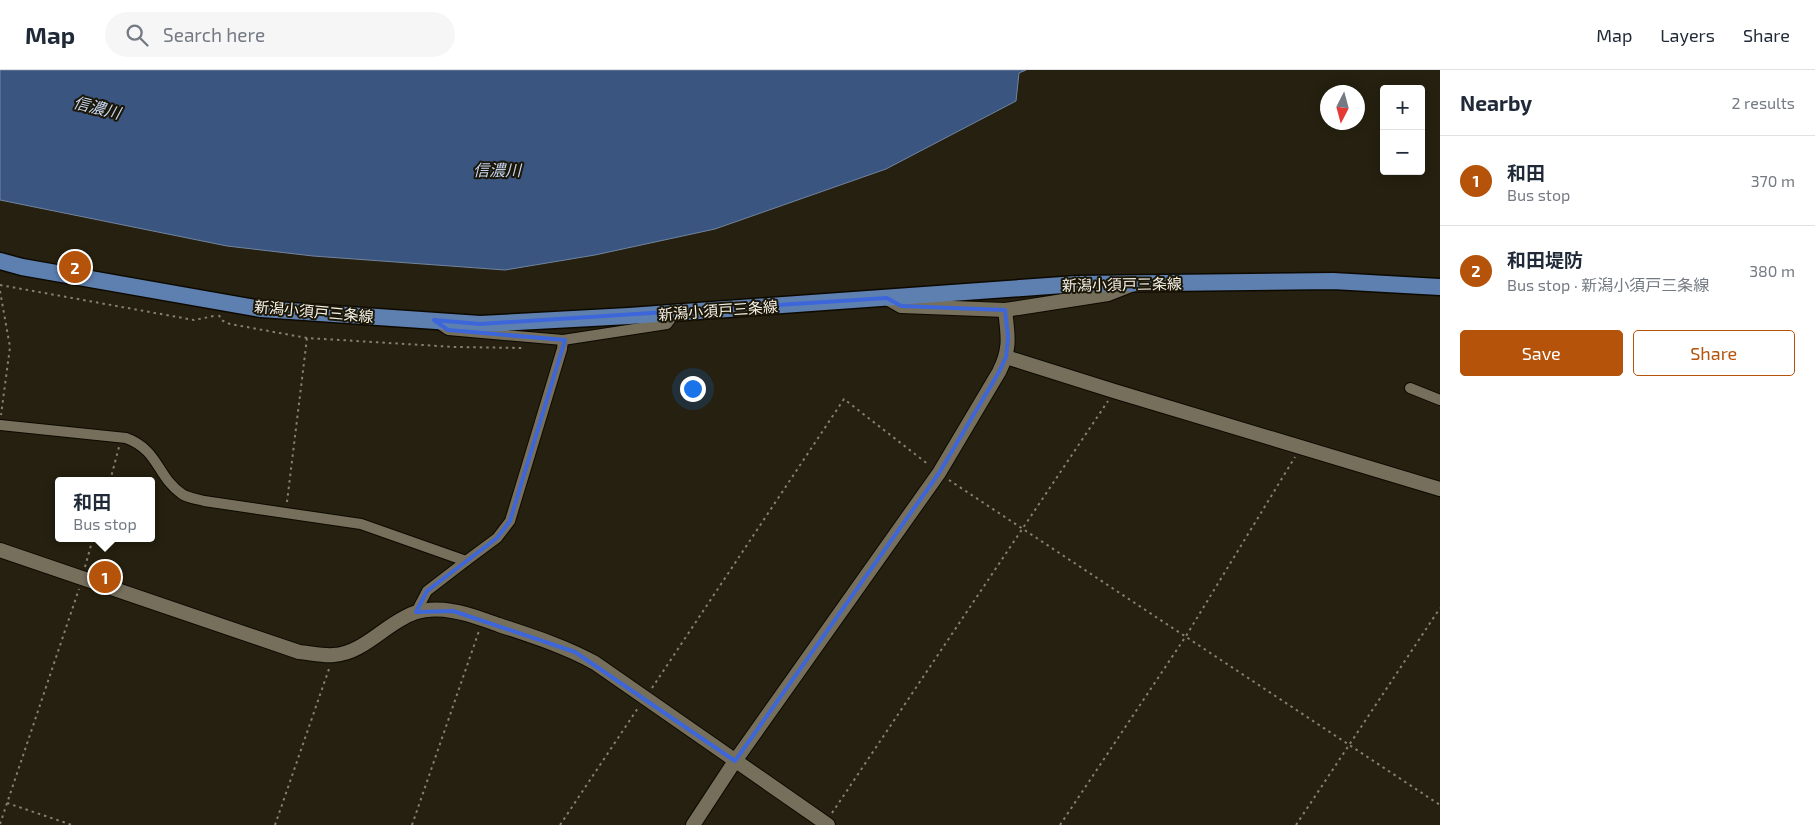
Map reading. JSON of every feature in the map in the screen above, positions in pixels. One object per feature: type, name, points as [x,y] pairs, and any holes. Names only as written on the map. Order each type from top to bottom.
[{"type":"main road","name":"新潟小須戸三条線","points":[[0,261],[32,269],[261,308],[480,324],[675,313],[1077,284],[1333,281],[1440,287]]},
{"type":"street","points":[[887,298],[901,306],[1005,310],[1108,294],[1136,283]]},
{"type":"street","points":[[693,825],[735,761],[939,473],[1000,372],[1006,357],[1008,337],[1005,310]]},
{"type":"street","points":[[434,320],[448,330],[563,340],[667,324],[675,313]]},
{"type":"street","points":[[416,612],[427,592],[466,560],[497,538],[510,521],[562,349],[563,340]]},
{"type":"street","points":[[1006,357],[1114,392],[1440,489]]},
{"type":"street","points":[[1410,388],[1440,400]]},
{"type":"street","points":[[0,425],[122,438],[134,441],[148,451],[169,481],[182,494],[204,501],[361,524],[466,560]]},
{"type":"street","points":[[0,550],[300,652],[334,655],[358,648],[403,617],[416,612],[436,609],[453,611],[483,619],[552,642],[595,663],[826,824]]},
{"type":"path","points":[[0,285],[194,320],[219,315],[221,320],[230,324],[308,338],[455,347],[523,348]]},
{"type":"path","points":[[0,292],[10,347],[1,418]]},
{"type":"path","points":[[286,514],[308,338]]},
{"type":"path","points":[[826,824],[1114,392]]},
{"type":"path","points":[[560,825],[844,399],[939,473],[1440,805]]},
{"type":"path","points":[[111,477],[122,438]]},
{"type":"path","points":[[1060,825],[1186,636],[1302,447]]},
{"type":"path","points":[[0,824],[93,542]]},
{"type":"path","points":[[1296,825],[1440,608]]},
{"type":"path","points":[[412,825],[483,619]]},
{"type":"path","points":[[275,825],[334,655]]},
{"type":"path","points":[[7,803],[72,825]]},
{"type":"highlighted area","points":[[887,298],[901,306],[1005,310],[1008,337],[1006,357],[999,372],[939,473],[735,761],[575,652],[453,611],[416,612],[427,591],[497,538],[510,521],[565,340],[448,330],[434,320],[480,324]]},
{"type":"water","name":"信濃川","points":[[0,70],[1026,70],[1019,73],[1016,101],[886,169],[715,229],[595,255],[505,270],[313,256],[227,246],[0,200]]},
{"type":"place","name":"和田堤防","points":[[75,267]]},
{"type":"place","name":"和田","points":[[105,577]]}]
